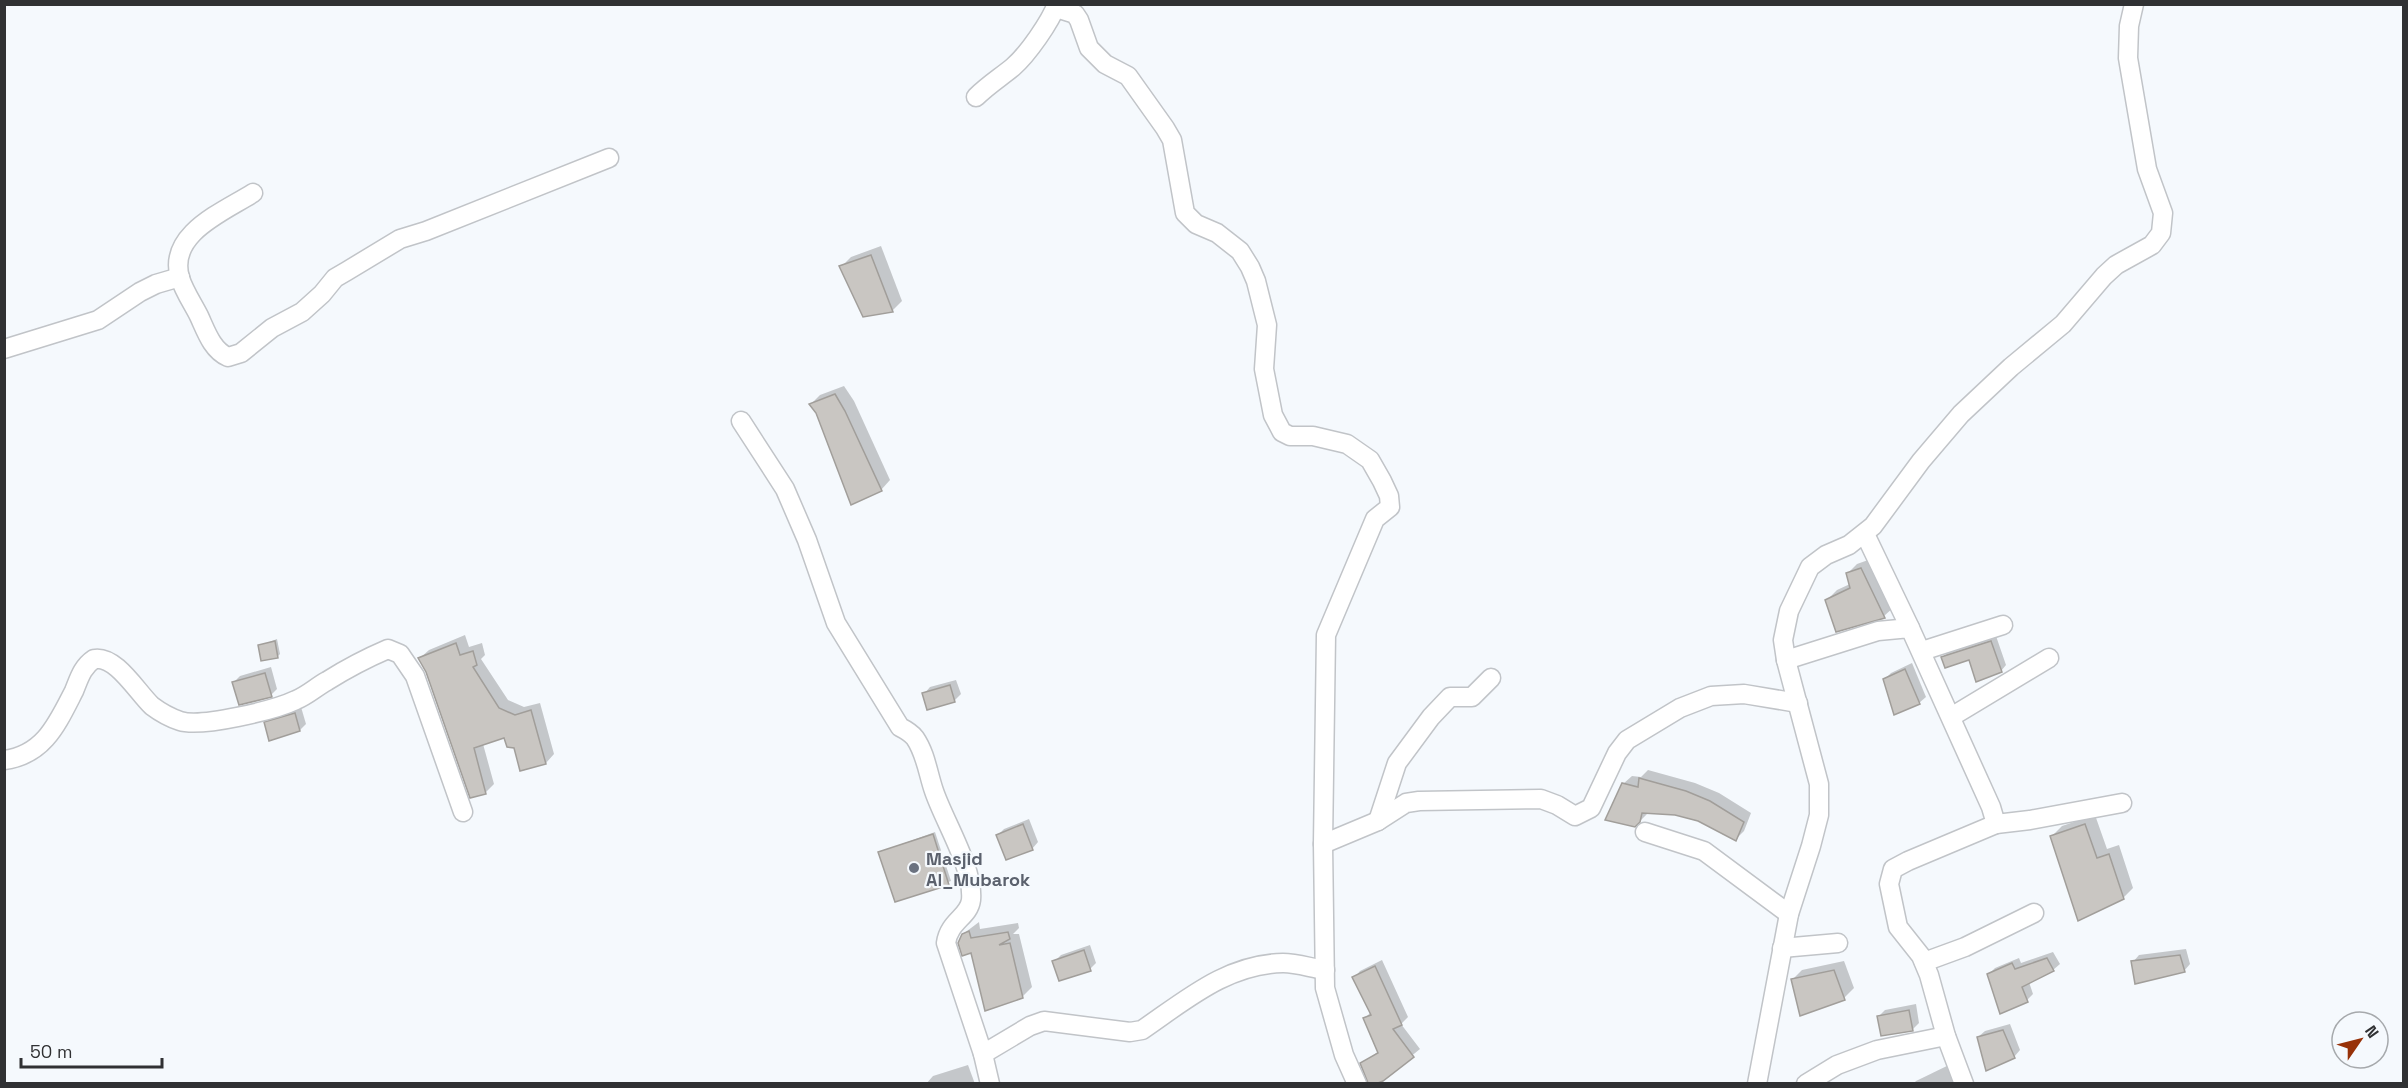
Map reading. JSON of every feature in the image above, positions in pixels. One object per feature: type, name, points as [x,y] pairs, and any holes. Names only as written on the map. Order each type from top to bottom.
[{"type":"street","points":[[1757,1083],[1789,914],[1819,815],[1820,784],[1786,660],[1783,640],[1787,621],[1804,576],[1810,567],[1826,555],[1849,545],[1865,534],[1881,518],[1921,461],[1961,414],[2011,367],[2063,324],[2116,265],[2152,245],[2161,233],[2163,213],[2147,169],[2128,58],[2129,26],[2134,4]]},
{"type":"street","points":[[976,97],[989,84],[1014,66],[1029,50],[1057,6],[1075,14],[1089,48],[1105,64],[1128,76],[1172,140],[1185,213],[1196,224],[1240,250],[1250,267],[1256,281],[1267,326],[1264,369],[1273,415],[1282,432],[1290,436],[1313,436],[1347,444],[1370,460],[1389,496],[1390,507],[1375,519],[1326,635],[1323,844],[1325,988],[1344,1054],[1357,1083]]},
{"type":"street","points":[[252,193],[196,229],[185,240],[180,251],[180,277],[218,351],[228,357],[236,356],[272,328],[302,312],[322,294],[335,278],[400,239],[426,231],[609,158]]},
{"type":"street","points":[[4,349],[98,320],[140,292],[156,284],[180,277]]},
{"type":"street","points":[[741,421],[785,489],[807,540],[836,623],[900,727],[915,739],[927,765],[934,791],[964,865],[971,892],[969,908],[950,927],[946,943],[983,1054],[990,1083]]},
{"type":"street","points":[[1865,534],[1922,651],[1991,807],[1996,824]]},
{"type":"street","points":[[1922,651],[2003,625]]},
{"type":"street","points":[[1786,660],[1878,631],[1910,628]]},
{"type":"street","points":[[4,760],[21,758],[37,749],[49,736],[83,670],[94,659],[104,660],[119,669],[153,706],[168,716],[188,722],[220,720],[295,701],[311,693],[324,682],[388,649],[400,654],[416,676],[463,812]]},
{"type":"street","points":[[1951,717],[2049,658]]},
{"type":"street","points":[[1378,821],[1397,763],[1431,717],[1450,696],[1472,697],[1491,678]]},
{"type":"street","points":[[1323,844],[1378,821],[1406,804],[1419,801],[1541,799],[1575,816],[1591,808],[1617,753],[1627,740],[1680,708],[1711,696],[1744,694],[1798,703]]},
{"type":"street","points":[[1964,1083],[1946,1036],[1924,962],[1898,927],[1889,884],[1893,869],[1996,824],[2030,820],[2122,802]]},
{"type":"street","points":[[1645,832],[1704,851],[1789,914]]},
{"type":"street","points":[[1924,962],[1965,946],[2034,913]]},
{"type":"street","points":[[1782,948],[1838,943]]},
{"type":"street","points":[[983,1054],[1030,1026],[1044,1021],[1130,1032],[1142,1030],[1209,983],[1255,966],[1284,963],[1325,970]]},
{"type":"street","points":[[1816,1081],[1837,1065],[1877,1050],[1946,1036]]},
{"type":"building","points":[[871,255],[893,312],[863,317],[839,266]]},
{"type":"building","points":[[835,394],[882,491],[851,505],[816,413],[809,404]]},
{"type":"building","points":[[1861,568],[1885,618],[1836,632],[1825,600],[1850,588],[1846,573]]},
{"type":"building","points":[[275,641],[278,658],[261,661],[258,645]]},
{"type":"building","points":[[1991,641],[2002,672],[1976,682],[1969,660],[1945,668],[1941,657]]},
{"type":"building","points":[[456,643],[460,655],[473,651],[477,665],[473,667],[499,708],[515,715],[531,710],[546,764],[520,771],[514,748],[507,747],[504,738],[474,748],[486,794],[470,798],[426,672],[418,658]]},
{"type":"building","points":[[1905,669],[1920,704],[1894,715],[1883,679]]},
{"type":"building","points":[[265,673],[272,697],[239,705],[232,682]]},
{"type":"building","points":[[950,685],[955,702],[927,710],[922,693]]},
{"type":"building","points":[[295,713],[300,731],[269,741],[264,722]]},
{"type":"building","points":[[1639,778],[1686,791],[1710,801],[1744,822],[1736,841],[1698,821],[1675,815],[1642,813],[1640,822],[1635,827],[1605,820],[1622,783],[1638,787]]},
{"type":"building","points":[[1023,824],[1033,850],[1006,860],[996,835]]},
{"type":"building","points":[[2085,824],[2097,858],[2109,854],[2124,899],[2078,921],[2050,836]]},
{"type":"building","name":"Masjid Al_Mubarok","points":[[933,834],[949,885],[895,902],[878,852]]},
{"type":"building","points":[[969,931],[971,938],[1008,932],[1010,939],[999,945],[1010,943],[1023,998],[985,1011],[971,953],[962,956],[958,943],[962,934]]},
{"type":"building","points":[[1084,950],[1091,971],[1059,981],[1052,961]]},
{"type":"building","points":[[2180,955],[2185,972],[2135,984],[2131,961]]},
{"type":"building","points":[[2047,958],[2054,971],[2022,987],[2028,1002],[2000,1014],[1987,974],[2012,963],[2015,969]]},
{"type":"building","points":[[1375,966],[1402,1025],[1393,1029],[1414,1057],[1383,1081],[1368,1083],[1360,1063],[1378,1053],[1363,1018],[1371,1015],[1352,977]]},
{"type":"building","points":[[1834,970],[1845,1000],[1800,1016],[1791,979]]},
{"type":"building","points":[[1909,1010],[1913,1031],[1881,1036],[1877,1016]]},
{"type":"building","points":[[2003,1030],[2015,1058],[1986,1071],[1977,1037]]},
{"type":"place","name":"Masjid Al_Mubarok","points":[[914,868]]}]
